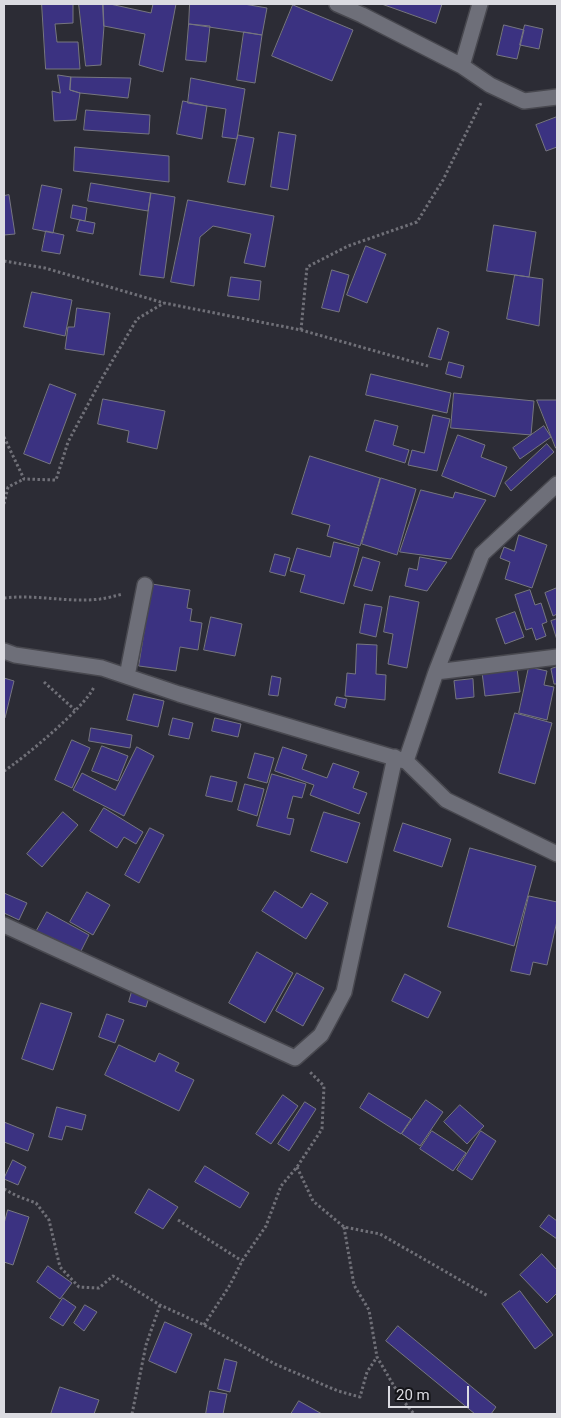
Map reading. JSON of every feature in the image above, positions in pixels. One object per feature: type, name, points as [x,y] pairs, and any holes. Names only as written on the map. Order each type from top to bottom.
[{"type":"street","points":[[337,4],[462,66],[490,85],[524,101],[557,97]]},
{"type":"street","points":[[462,66],[480,4]]},
{"type":"street","points":[[4,925],[295,1058],[320,1035],[344,992],[401,759],[482,554],[557,484]]},
{"type":"street","points":[[127,676],[146,585]]},
{"type":"street","points":[[4,651],[15,655],[102,668],[179,694],[401,759],[446,800],[557,854]]},
{"type":"street","points":[[436,672],[557,657]]},
{"type":"path","points":[[301,330],[307,267],[348,246],[417,222],[443,180],[490,85]]},
{"type":"path","points":[[4,261],[45,268],[164,303],[301,330],[428,366]]},
{"type":"path","points":[[4,504],[8,487],[24,479],[56,480],[68,442],[136,319],[164,303]]},
{"type":"path","points":[[4,437],[24,479]]},
{"type":"path","points":[[4,598],[18,596],[56,599],[100,599],[122,594],[146,585]]},
{"type":"path","points":[[4,771],[59,726],[90,696],[102,668]]},
{"type":"path","points":[[204,1325],[230,1285],[242,1261],[266,1226],[281,1186],[297,1167],[322,1129],[324,1086],[295,1058]]},
{"type":"path","points":[[297,1167],[314,1202],[344,1227],[380,1234],[488,1296]]},
{"type":"path","points":[[4,1189],[16,1196],[36,1203],[49,1220],[60,1267],[79,1287],[99,1288],[114,1276],[160,1305],[204,1325],[275,1364],[338,1391],[360,1398],[367,1372],[377,1357]]},
{"type":"path","points":[[178,1220],[242,1261]]},
{"type":"path","points":[[344,1227],[354,1285],[369,1310],[377,1357],[414,1414]]},
{"type":"path","points":[[132,1414],[146,1345],[160,1305]]},
{"type":"building","points":[[42,4],[73,4],[73,23],[55,24],[57,42],[78,42],[80,69],[46,69]]},
{"type":"building","points":[[79,4],[103,4],[104,26],[101,65],[86,66]]},
{"type":"building","points":[[103,4],[151,13],[153,4],[176,4],[163,72],[139,65],[145,34],[104,26]]},
{"type":"building","points":[[190,4],[244,4],[267,8],[262,35],[189,24]]},
{"type":"building","points":[[382,4],[442,4],[436,23]]},
{"type":"building","points":[[293,5],[353,30],[332,81],[272,56]]},
{"type":"building","points":[[189,24],[210,26],[206,62],[186,60]]},
{"type":"building","points":[[504,25],[524,30],[517,59],[497,55]]},
{"type":"building","points":[[525,25],[543,29],[539,49],[520,45]]},
{"type":"building","points":[[244,32],[262,35],[255,83],[237,80]]},
{"type":"building","points":[[58,75],[71,77],[70,90],[80,93],[76,120],[54,121],[52,91],[60,93]]},
{"type":"building","points":[[71,77],[131,78],[128,98],[80,93],[70,90]]},
{"type":"building","points":[[191,78],[245,89],[237,139],[222,137],[226,109],[188,103]]},
{"type":"building","points":[[183,101],[207,106],[202,139],[177,134]]},
{"type":"building","points":[[86,110],[150,115],[149,134],[84,130]]},
{"type":"building","points":[[557,117],[557,147],[546,151],[536,125]]},
{"type":"building","points":[[279,132],[296,135],[288,190],[271,187]]},
{"type":"building","points":[[238,135],[254,138],[245,185],[228,182]]},
{"type":"building","points":[[75,147],[169,156],[169,182],[74,171]]},
{"type":"building","points":[[91,183],[151,193],[148,211],[88,201]]},
{"type":"building","points":[[42,185],[62,189],[53,233],[33,229]]},
{"type":"building","points":[[151,193],[175,197],[164,278],[140,275]]},
{"type":"building","points":[[9,195],[15,234],[4,235],[4,196]]},
{"type":"building","points":[[188,200],[274,216],[265,267],[244,263],[251,234],[213,226],[200,237],[194,286],[171,282]]},
{"type":"building","points":[[73,205],[87,208],[85,221],[71,218]]},
{"type":"building","points":[[80,220],[95,223],[93,234],[77,231]]},
{"type":"building","points":[[494,225],[536,232],[529,277],[487,271]]},
{"type":"building","points":[[46,231],[64,235],[60,254],[42,251]]},
{"type":"building","points":[[366,246],[386,254],[367,303],[347,295]]},
{"type":"building","points":[[332,270],[349,275],[339,312],[322,308]]},
{"type":"building","points":[[515,275],[543,279],[539,326],[507,319]]},
{"type":"building","points":[[231,277],[261,281],[259,300],[228,296]]},
{"type":"building","points":[[32,292],[72,300],[65,336],[24,327]]},
{"type":"building","points":[[77,308],[110,313],[104,355],[65,349],[68,327],[74,327]]},
{"type":"building","points":[[438,328],[449,332],[441,360],[429,357]]},
{"type":"building","points":[[449,362],[464,366],[461,378],[446,374]]},
{"type":"building","points":[[371,374],[451,393],[447,413],[366,395]]},
{"type":"building","points":[[50,384],[76,394],[50,464],[24,454]]},
{"type":"building","points":[[454,393],[534,401],[531,435],[451,428]]},
{"type":"building","points":[[103,399],[165,411],[157,449],[127,442],[129,431],[98,424]]},
{"type":"building","points":[[537,400],[557,400],[557,448],[556,448]]},
{"type":"building","points":[[433,415],[450,419],[437,471],[408,465],[412,450],[424,453]]},
{"type":"building","points":[[375,420],[398,426],[393,445],[409,450],[405,463],[366,451]]},
{"type":"building","points":[[544,426],[551,437],[520,459],[513,448]]},
{"type":"building","points":[[458,435],[485,445],[481,457],[507,467],[495,497],[442,476]]},
{"type":"building","points":[[547,444],[554,452],[511,491],[505,483]]},
{"type":"building","points":[[310,456],[380,478],[360,546],[327,536],[330,525],[292,514]]},
{"type":"building","points":[[381,478],[416,489],[397,555],[362,544]]},
{"type":"building","points":[[421,490],[453,498],[455,492],[486,500],[451,559],[400,552]]},
{"type":"building","points":[[519,535],[547,545],[532,588],[505,579],[510,562],[500,558],[504,547],[514,551]]},
{"type":"building","points":[[334,542],[359,548],[344,604],[300,592],[305,575],[290,571],[297,548],[330,557]]},
{"type":"building","points":[[275,554],[290,558],[285,576],[270,572]]},
{"type":"building","points":[[363,557],[380,562],[372,591],[354,586]]},
{"type":"building","points":[[420,557],[447,562],[427,591],[405,586],[409,568],[417,570]]},
{"type":"building","points":[[152,584],[190,590],[187,608],[192,609],[190,621],[202,623],[198,650],[180,647],[176,671],[139,666]]},
{"type":"building","points":[[557,588],[557,614],[553,616],[545,593]]},
{"type":"building","points":[[530,590],[535,605],[541,603],[547,622],[542,624],[546,636],[536,640],[532,628],[526,630],[515,595]]},
{"type":"building","points":[[390,596],[419,602],[407,668],[388,664],[393,634],[384,632]]},
{"type":"building","points":[[365,604],[382,607],[376,637],[360,633]]},
{"type":"building","points":[[515,612],[524,637],[505,644],[496,619]]},
{"type":"building","points":[[211,617],[242,624],[235,656],[204,650]]},
{"type":"building","points":[[557,619],[557,640],[551,621]]},
{"type":"building","points":[[357,644],[377,645],[376,674],[386,675],[385,700],[345,696],[347,673],[355,674]]},
{"type":"building","points":[[529,667],[547,671],[544,685],[554,687],[547,720],[519,713]]},
{"type":"building","points":[[557,667],[557,684],[554,684],[551,669]]},
{"type":"building","points":[[517,668],[520,692],[485,696],[482,672]]},
{"type":"building","points":[[272,676],[281,678],[278,696],[269,695]]},
{"type":"building","points":[[4,678],[14,681],[5,718],[4,718]]},
{"type":"building","points":[[473,679],[474,697],[456,699],[454,681]]},
{"type":"building","points":[[134,694],[164,701],[158,727],[127,720]]},
{"type":"building","points":[[337,697],[347,699],[345,708],[335,705]]},
{"type":"building","points":[[515,713],[552,723],[535,784],[499,773]]},
{"type":"building","points":[[173,718],[193,723],[189,739],[169,735]]},
{"type":"building","points":[[215,718],[241,724],[238,737],[212,731]]},
{"type":"building","points":[[91,728],[132,735],[130,748],[89,741]]},
{"type":"building","points":[[72,740],[90,748],[72,788],[55,780]]},
{"type":"building","points":[[102,746],[128,756],[118,781],[92,771]]},
{"type":"building","points":[[137,747],[154,756],[124,816],[73,790],[82,773],[115,790]]},
{"type":"building","points":[[283,747],[307,755],[302,769],[327,778],[333,763],[359,772],[353,788],[367,793],[359,814],[310,795],[314,785],[275,771]]},
{"type":"building","points":[[255,753],[274,758],[267,783],[248,778]]},
{"type":"building","points":[[272,774],[306,784],[302,798],[293,796],[287,818],[294,819],[290,835],[257,826]]},
{"type":"building","points":[[211,776],[237,782],[232,802],[206,796]]},
{"type":"building","points":[[245,784],[264,789],[257,816],[238,810]]},
{"type":"building","points":[[104,808],[143,832],[136,844],[124,837],[117,848],[90,831]]},
{"type":"building","points":[[63,812],[78,825],[42,867],[27,854]]},
{"type":"building","points":[[324,812],[360,823],[347,863],[311,851]]},
{"type":"building","points":[[403,823],[451,839],[442,867],[394,851]]},
{"type":"building","points":[[150,828],[164,835],[139,883],[125,875]]},
{"type":"building","points":[[470,848],[536,866],[514,946],[448,927]]},
{"type":"building","points":[[275,891],[302,908],[311,893],[328,903],[306,939],[262,911]]},
{"type":"building","points":[[87,892],[110,905],[93,935],[70,922]]},
{"type":"building","points":[[4,893],[27,903],[19,920],[4,913]]},
{"type":"building","points":[[529,896],[557,902],[557,921],[547,965],[533,962],[530,975],[511,971]]},
{"type":"building","points":[[47,912],[89,935],[79,955],[36,932]]},
{"type":"building","points":[[257,952],[293,973],[265,1023],[229,1003]]},
{"type":"building","points":[[297,973],[324,988],[303,1026],[276,1011]]},
{"type":"building","points":[[405,974],[441,992],[428,1018],[392,1001]]},
{"type":"building","points":[[133,988],[150,994],[146,1007],[129,1002]]},
{"type":"building","points":[[41,1003],[72,1013],[53,1070],[22,1059]]},
{"type":"building","points":[[107,1014],[124,1020],[115,1043],[99,1037]]},
{"type":"building","points":[[119,1045],[155,1062],[159,1053],[179,1063],[175,1071],[194,1080],[179,1111],[105,1075]]},
{"type":"building","points":[[369,1093],[411,1119],[401,1134],[360,1108]]},
{"type":"building","points":[[283,1095],[298,1106],[271,1144],[256,1134]]},
{"type":"building","points":[[426,1100],[443,1112],[420,1146],[402,1134]]},
{"type":"building","points":[[305,1102],[316,1109],[289,1151],[278,1144]]},
{"type":"building","points":[[460,1105],[484,1126],[467,1144],[444,1122]]},
{"type":"building","points":[[57,1107],[86,1115],[82,1130],[66,1126],[62,1140],[49,1137]]},
{"type":"building","points":[[4,1122],[34,1134],[28,1151],[4,1142]]},
{"type":"building","points":[[432,1131],[466,1153],[453,1171],[420,1149]]},
{"type":"building","points":[[481,1131],[496,1141],[472,1180],[457,1170]]},
{"type":"building","points":[[13,1160],[26,1167],[18,1185],[4,1179]]},
{"type":"building","points":[[205,1166],[249,1193],[240,1208],[195,1182]]},
{"type":"building","points":[[149,1189],[178,1207],[163,1229],[135,1213]]},
{"type":"building","points":[[8,1210],[29,1217],[13,1265],[4,1262],[4,1224]]},
{"type":"building","points":[[549,1215],[557,1221],[557,1239],[540,1227]]},
{"type":"building","points":[[542,1254],[557,1270],[557,1293],[547,1303],[520,1275]]},
{"type":"building","points":[[48,1266],[72,1283],[60,1299],[37,1282]]},
{"type":"building","points":[[520,1291],[553,1335],[535,1349],[502,1304]]},
{"type":"building","points":[[63,1298],[76,1307],[63,1326],[50,1318]]},
{"type":"building","points":[[85,1305],[97,1312],[84,1331],[74,1323]]},
{"type":"building","points":[[165,1322],[192,1334],[176,1373],[149,1361]]},
{"type":"building","points":[[398,1326],[496,1407],[491,1414],[475,1414],[386,1341]]},
{"type":"building","points":[[225,1359],[237,1362],[230,1392],[218,1389]]},
{"type":"building","points":[[60,1387],[99,1400],[94,1414],[51,1414]]},
{"type":"building","points":[[210,1391],[227,1394],[223,1414],[206,1414]]},
{"type":"building","points":[[299,1401],[322,1414],[291,1414]]}]
